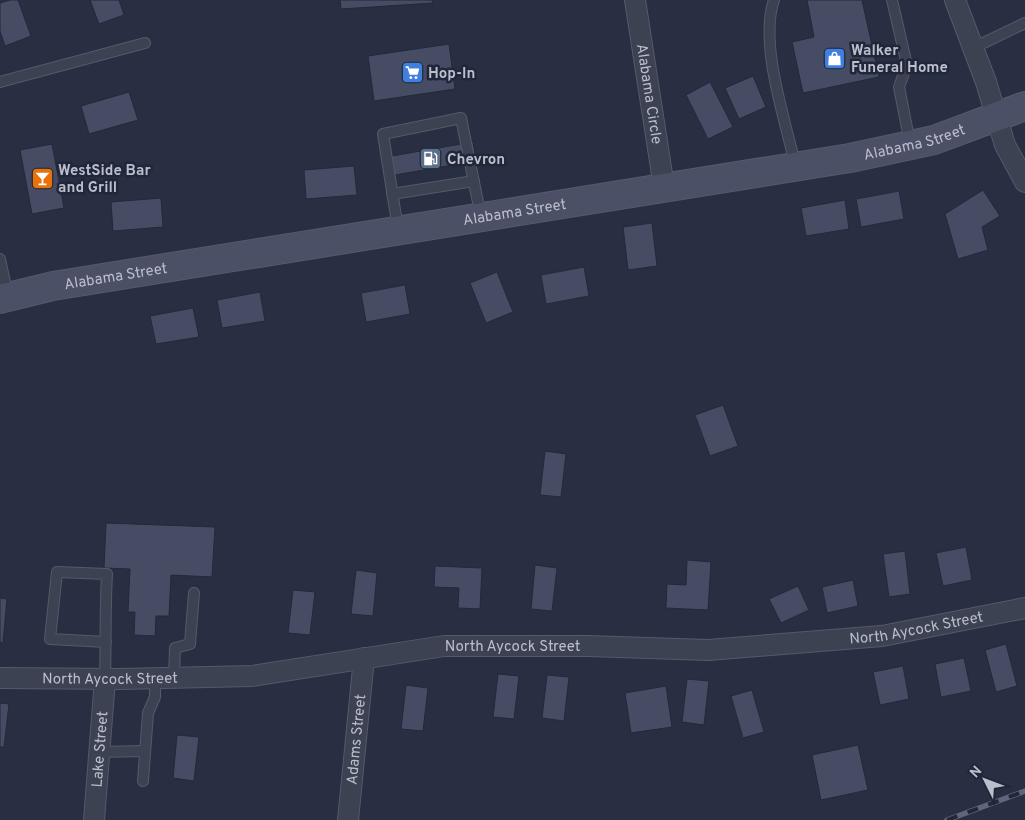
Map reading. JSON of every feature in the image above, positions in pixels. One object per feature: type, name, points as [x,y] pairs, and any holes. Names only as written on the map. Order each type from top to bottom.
[{"type":"main road","name":"Alabama Street","points":[[4,298],[53,286],[911,146],[960,132],[1025,106]]},
{"type":"street","name":"Alabama Circle","points":[[635,0],[664,186]]},
{"type":"street","points":[[955,0],[1005,144],[1025,182]]},
{"type":"street","name":"North Aycock Street","points":[[0,678],[105,679],[252,676],[444,646],[588,646],[708,650],[882,636],[1025,608]]},
{"type":"street","name":"Adams Street","points":[[348,820],[364,658]]},
{"type":"street","name":"Lake Street","points":[[94,820],[105,679]]},
{"type":"lane","points":[[774,0],[769,15],[770,51],[796,166]]},
{"type":"lane","points":[[892,0],[907,65],[899,87],[911,146]]},
{"type":"lane","points":[[973,48],[1024,27]]},
{"type":"lane","points":[[0,82],[145,43]]},
{"type":"lane","points":[[398,230],[383,134],[461,118],[481,217]]},
{"type":"lane","points":[[392,194],[474,181]]},
{"type":"lane","points":[[0,259],[4,298]]},
{"type":"lane","points":[[105,679],[106,642],[104,632],[107,574],[57,572],[50,639],[106,642]]},
{"type":"lane","points":[[143,782],[148,713],[165,678],[175,648],[190,644],[194,593]]},
{"type":"lane","points":[[99,752],[145,752]]},
{"type":"building","points":[[18,0],[31,36],[5,46],[0,31],[0,3]]},
{"type":"building","points":[[90,0],[119,0],[124,15],[99,24]]},
{"type":"building","points":[[340,0],[432,0],[433,3],[341,9]]},
{"type":"building","name":"Walker Funeral Home","points":[[807,0],[862,0],[879,77],[803,93],[792,42],[814,37]]},
{"type":"building","name":"Hop-In","points":[[449,44],[455,89],[374,101],[368,56]]},
{"type":"building","points":[[753,76],[766,107],[739,119],[725,88]]},
{"type":"building","points":[[710,82],[733,127],[708,139],[686,95]]},
{"type":"building","points":[[129,92],[138,120],[89,134],[81,106]]},
{"type":"building","name":"Chevron","points":[[473,142],[476,161],[389,176],[386,157]]},
{"type":"building","name":"WestSide Bar and Grill","points":[[52,144],[64,208],[32,214],[20,150]]},
{"type":"building","points":[[354,166],[357,195],[306,199],[304,170]]},
{"type":"building","points":[[983,190],[1000,216],[982,227],[988,250],[958,259],[945,214]]},
{"type":"building","points":[[899,191],[904,219],[861,227],[856,199]]},
{"type":"building","points":[[161,198],[163,227],[113,231],[111,202]]},
{"type":"building","points":[[845,200],[849,229],[806,236],[801,208]]},
{"type":"building","points":[[652,223],[657,266],[628,270],[623,227]]},
{"type":"building","points":[[584,267],[589,296],[546,304],[541,275]]},
{"type":"building","points":[[497,272],[513,312],[486,323],[470,283]]},
{"type":"building","points":[[405,285],[410,314],[366,322],[361,293]]},
{"type":"building","points":[[260,292],[265,321],[222,328],[217,300]]},
{"type":"building","points":[[193,308],[199,337],[156,344],[150,316]]},
{"type":"building","points":[[723,405],[738,446],[710,456],[695,415]]},
{"type":"building","points":[[545,451],[566,454],[561,497],[540,495]]},
{"type":"building","points":[[106,523],[215,527],[212,577],[171,575],[169,616],[156,616],[155,636],[134,635],[135,612],[128,612],[130,569],[104,568]]},
{"type":"building","points":[[966,547],[972,580],[943,586],[936,553]]},
{"type":"building","points":[[905,551],[910,594],[889,597],[883,554]]},
{"type":"building","points":[[687,560],[711,562],[708,610],[666,608],[667,584],[686,585]]},
{"type":"building","points":[[535,565],[557,568],[552,611],[531,609]]},
{"type":"building","points":[[435,566],[482,568],[480,609],[458,608],[459,588],[434,587]]},
{"type":"building","points":[[356,570],[377,573],[373,616],[351,614]]},
{"type":"building","points":[[853,580],[858,606],[827,613],[822,587]]},
{"type":"building","points":[[798,586],[809,610],[781,623],[769,599]]},
{"type":"building","points":[[293,590],[315,592],[310,635],[288,633]]},
{"type":"building","points":[[0,598],[7,599],[3,643],[0,642]]},
{"type":"building","points":[[1006,644],[1017,686],[996,692],[985,650]]},
{"type":"building","points":[[964,658],[971,691],[941,697],[935,664]]},
{"type":"building","points":[[903,666],[909,699],[880,705],[873,672]]},
{"type":"building","points":[[498,674],[519,676],[514,719],[493,717]]},
{"type":"building","points":[[547,675],[569,677],[564,721],[542,718]]},
{"type":"building","points":[[687,679],[709,681],[704,725],[682,722]]},
{"type":"building","points":[[406,685],[428,688],[423,731],[401,729]]},
{"type":"building","points":[[666,686],[672,727],[631,733],[625,693]]},
{"type":"building","points":[[752,690],[764,732],[743,738],[731,696]]},
{"type":"building","points":[[0,703],[9,704],[4,747],[0,747]]},
{"type":"building","points":[[177,735],[199,737],[194,781],[173,778]]},
{"type":"building","points":[[858,745],[868,790],[821,800],[812,755]]},
{"type":"railway","points":[[947,820],[1025,791]]},
{"type":"place","name":"Walker Funeral Home","points":[[835,59]]},
{"type":"place","name":"Hop-In","points":[[412,73]]},
{"type":"place","name":"Chevron","points":[[431,159]]},
{"type":"place","name":"WestSide Bar and Grill","points":[[42,179]]}]
